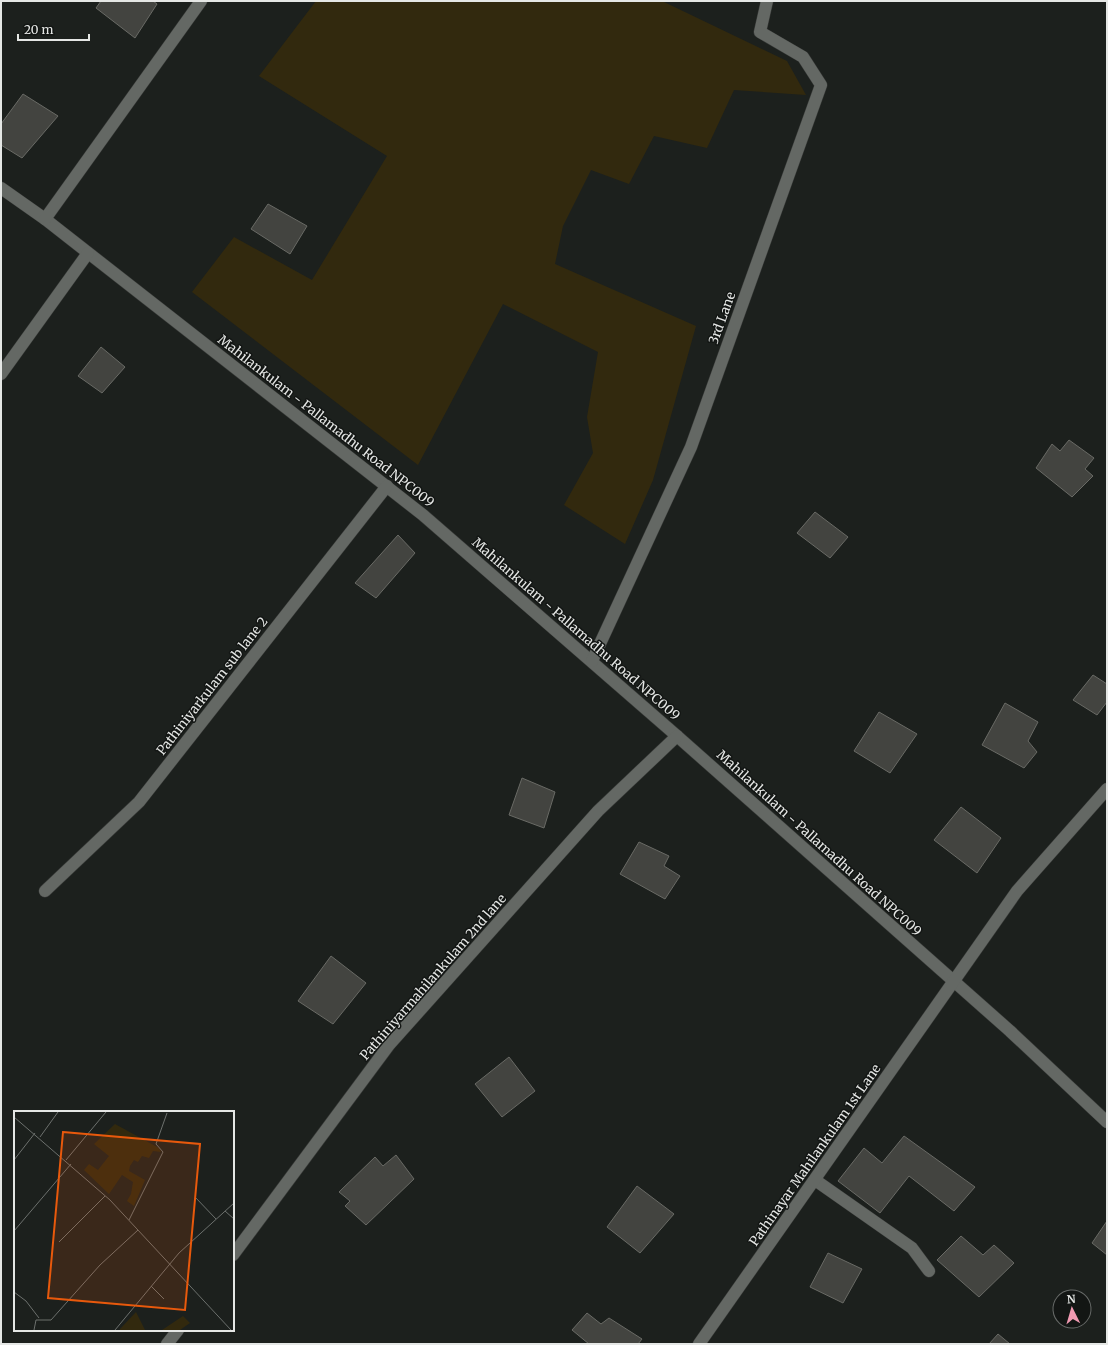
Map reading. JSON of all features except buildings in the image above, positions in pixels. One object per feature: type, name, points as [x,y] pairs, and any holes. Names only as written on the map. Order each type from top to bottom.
[{"type":"street","points":[[45,219],[201,1]]},
{"type":"street","name":"3rd Lane","points":[[592,660],[691,447],[821,85],[803,56],[760,32],[767,1]]},
{"type":"street","name":"Mahilankulam - Pallamadhu Road NPC009","points":[[1,188],[45,219],[423,515],[592,660],[953,981],[1107,1122]]},
{"type":"street","points":[[1,374],[88,253]]},
{"type":"street","name":"Pathiniyarkulam sub lane 2","points":[[44,891],[138,802],[387,486]]},
{"type":"street","name":"Pathiniyarmahilankulam 2nd lane","points":[[234,1254],[389,1045],[598,811],[677,736]]},
{"type":"street","name":"Pathinayar Mahilankulam 1st Lane","points":[[699,1344],[1017,892],[1107,789]]},
{"type":"street","points":[[814,1180],[912,1248],[929,1271]]},
{"type":"street","points":[[167,1344],[177,1331]]},
{"type":"shaded area","points":[[316,1],[662,1],[787,61],[806,95],[734,90],[707,148],[654,136],[629,184],[591,170],[563,226],[555,264],[696,326],[653,480],[625,544],[564,505],[593,453],[587,417],[598,352],[503,304],[418,465],[192,292],[234,237],[312,280],[387,156],[259,76]]}]
